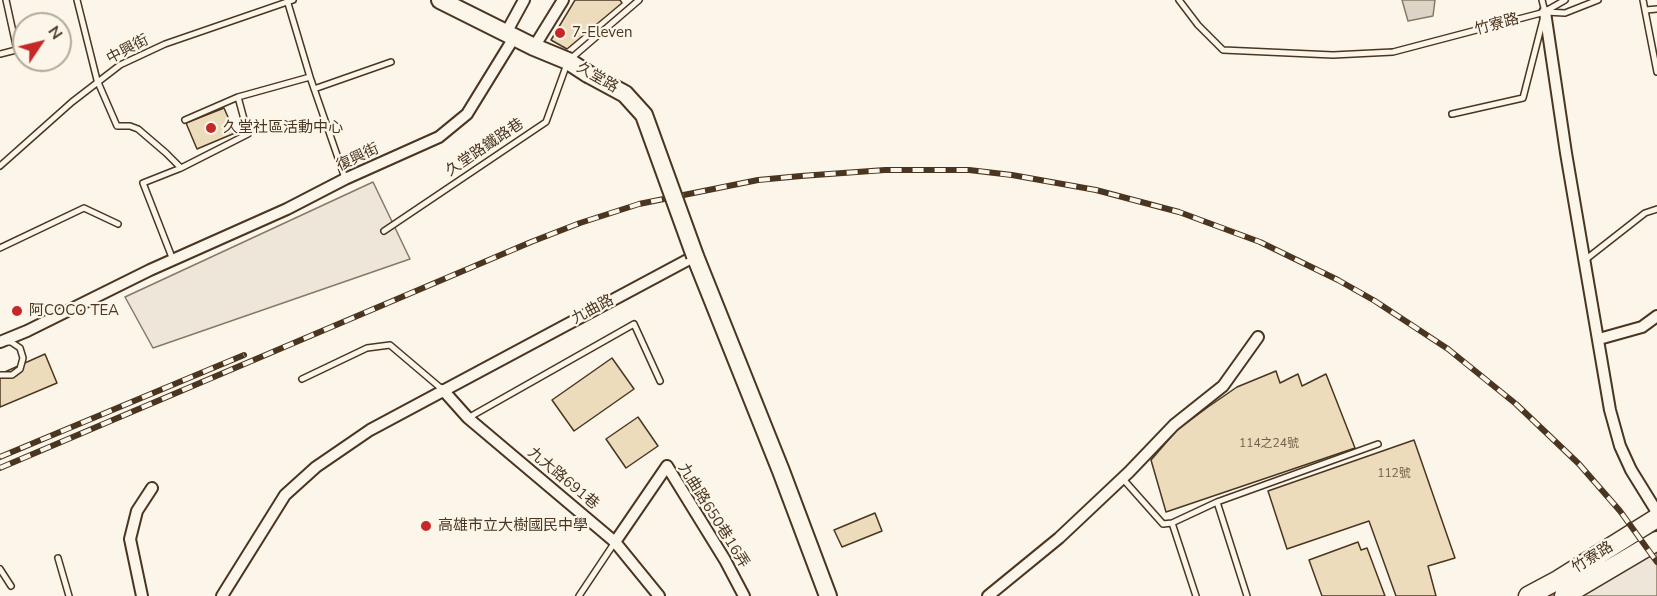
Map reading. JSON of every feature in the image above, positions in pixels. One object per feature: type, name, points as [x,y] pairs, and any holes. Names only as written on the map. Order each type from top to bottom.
[{"type":"main road","name":"竹寮路","points":[[1528,596],[1558,580],[1657,518]]},
{"type":"main road","name":"竹寮路","points":[[1564,596],[1657,541]]},
{"type":"street","name":"久堂路","points":[[440,0],[534,47],[568,61],[625,94],[644,115],[695,256]]},
{"type":"street","name":"復興街","points":[[0,342],[439,137],[467,114],[510,34],[524,0]]},
{"type":"street","points":[[534,47],[563,0]]},
{"type":"street","points":[[1545,12],[1566,153],[1610,410],[1620,446],[1631,470],[1657,512]]},
{"type":"street","points":[[695,256],[781,471],[824,595]]},
{"type":"street","name":"九曲路","points":[[222,596],[285,495],[316,467],[370,430],[695,256]]},
{"type":"street","points":[[1599,339],[1642,327],[1657,316]]},
{"type":"street","points":[[988,596],[1059,538],[1122,479],[1174,425],[1223,386],[1258,337]]},
{"type":"street","name":"九大路691巷","points":[[443,390],[468,418],[615,542],[659,596]]},
{"type":"street","name":"九曲路650巷16弄","points":[[615,542],[667,466],[725,560],[744,596]]},
{"type":"street","points":[[142,596],[130,539],[137,511],[152,488]]},
{"type":"lane","points":[[6,0],[12,20]]},
{"type":"lane","points":[[77,0],[97,80],[117,126],[130,126],[138,129],[181,168]]},
{"type":"lane","points":[[568,61],[639,0]]},
{"type":"lane","name":"竹寮路","points":[[1179,0],[1198,25],[1223,50],[1333,55],[1393,52],[1545,12]]},
{"type":"lane","points":[[1452,114],[1523,98],[1545,12],[1542,0]]},
{"type":"lane","points":[[1545,12],[1565,0]]},
{"type":"lane","points":[[1545,12],[1565,13],[1598,0]]},
{"type":"lane","points":[[1643,0],[1657,72]]},
{"type":"lane","points":[[289,1],[310,77],[345,180]]},
{"type":"lane","name":"中興街","points":[[0,166],[97,80],[120,65],[165,44],[289,1]]},
{"type":"lane","points":[[1646,10],[1657,9]]},
{"type":"lane","name":"久堂路鐵路巷","points":[[384,231],[546,122],[568,61]]},
{"type":"lane","points":[[314,89],[391,62]]},
{"type":"lane","points":[[185,120],[238,97],[310,77]]},
{"type":"lane","points":[[173,260],[142,183],[181,168],[248,134],[238,97]]},
{"type":"lane","points":[[0,248],[84,208],[118,224]]},
{"type":"lane","points":[[1585,260],[1645,213],[1657,209]]},
{"type":"lane","points":[[468,418],[634,324],[660,381]]},
{"type":"lane","points":[[0,342],[11,342],[20,348],[23,358],[20,369],[12,375],[0,375]]},
{"type":"lane","points":[[302,379],[367,348],[390,345],[443,390]]},
{"type":"lane","points":[[1122,479],[1162,524],[1173,523],[1217,502],[1378,444]]},
{"type":"lane","points":[[1217,502],[1247,596]]},
{"type":"lane","points":[[1173,523],[1196,596]]},
{"type":"lane","points":[[579,596],[615,542]]},
{"type":"lane","points":[[58,558],[69,596]]},
{"type":"lane","points":[[0,569],[11,586]]},
{"type":"shaded area","points":[[1402,0],[1435,0],[1433,16],[1408,21]]},
{"type":"shaded area","points":[[373,182],[410,259],[153,348],[125,297]]},
{"type":"shaded area","points":[[1657,536],[1657,596],[1535,596]]},
{"type":"building","points":[[575,0],[620,0],[622,3],[567,49],[551,40]]},
{"type":"building","name":"久堂社區活動中心","points":[[224,108],[235,133],[197,149],[186,123]]},
{"type":"building","points":[[45,354],[57,383],[0,407],[0,374]]},
{"type":"building","points":[[612,358],[634,389],[574,431],[552,400]]},
{"type":"building","points":[[1276,371],[1280,383],[1298,374],[1302,386],[1326,374],[1355,448],[1166,512],[1151,460],[1177,430],[1208,407],[1237,387]]},
{"type":"building","points":[[638,417],[658,446],[626,468],[606,439]]},
{"type":"building","points":[[1414,440],[1455,558],[1428,566],[1436,596],[1396,596],[1369,521],[1287,549],[1268,491]]},
{"type":"building","points":[[875,513],[882,531],[842,547],[834,530]]},
{"type":"building","points":[[1358,542],[1361,550],[1367,548],[1385,596],[1322,596],[1309,560]]},
{"type":"railway","points":[[0,468],[531,242],[639,204],[758,180],[885,170],[969,170],[1096,190],[1179,212],[1260,242],[1375,301],[1448,349],[1516,404],[1579,464],[1620,511],[1657,562]]},
{"type":"railway","points":[[0,457],[244,355]]},
{"type":"place","name":"7-Eleven","points":[[560,33]]},
{"type":"place","name":"久堂社區活動中心","points":[[211,128]]},
{"type":"place","name":"阿COCO TEA","points":[[17,311]]},
{"type":"place","name":"高雄市立大樹國民中學","points":[[426,526]]}]
